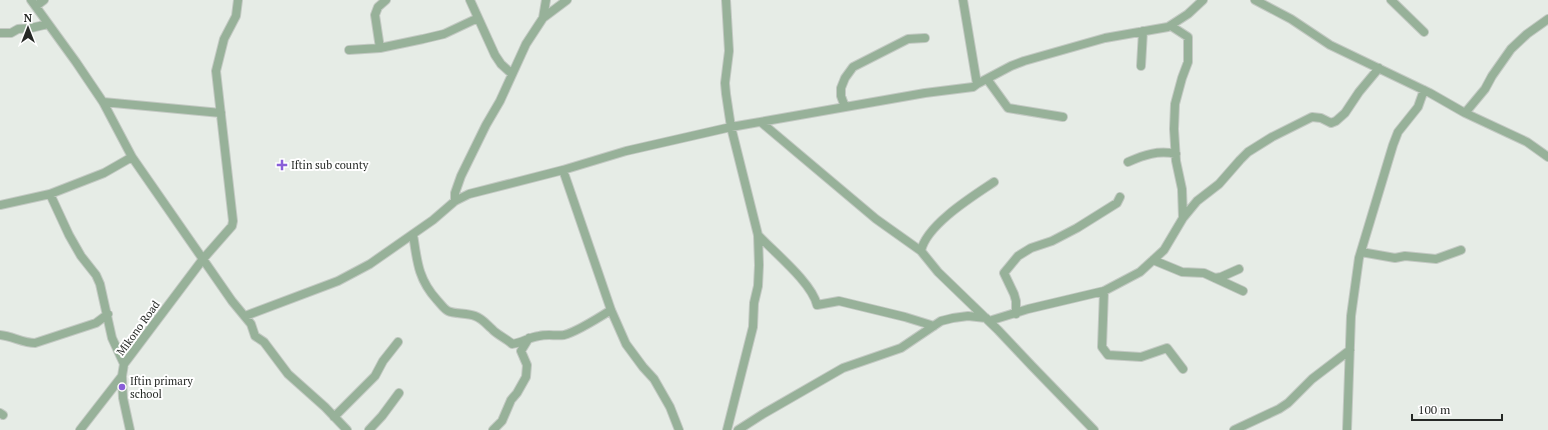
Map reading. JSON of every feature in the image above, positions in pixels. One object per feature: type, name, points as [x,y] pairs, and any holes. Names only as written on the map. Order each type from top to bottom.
[{"type":"street","points":[[44,0],[34,3],[76,62],[102,102],[132,157],[232,302],[251,324],[255,336],[264,342],[288,374],[325,407],[347,430]]},
{"type":"street","name":"Mikono Road","points":[[80,430],[122,376],[124,364],[203,259],[232,226],[233,221],[216,71],[224,39],[236,16],[238,0]]},
{"type":"street","points":[[380,48],[375,15],[378,7],[386,0]]},
{"type":"street","points":[[470,0],[495,55],[501,64],[512,74]]},
{"type":"street","points":[[543,18],[546,0]]},
{"type":"street","points":[[455,201],[455,193],[461,176],[486,125],[500,101],[526,44],[543,18],[568,0]]},
{"type":"street","points":[[726,0],[729,51],[725,83],[731,127],[758,235],[759,272],[754,304],[753,327],[727,430]]},
{"type":"street","points":[[962,0],[977,84]]},
{"type":"street","points":[[245,316],[338,281],[370,264],[413,234],[455,201],[469,194],[563,170],[626,151],[731,127],[762,123],[925,93],[973,87],[1024,60],[1105,38],[1171,26],[1188,14],[1203,0]]},
{"type":"street","points":[[1255,0],[1291,19],[1330,45],[1424,90],[1465,113],[1527,142],[1548,157]]},
{"type":"street","points":[[1391,0],[1424,32]]},
{"type":"street","points":[[348,50],[380,48],[444,34],[478,18]]},
{"type":"street","points":[[1465,113],[1485,89],[1492,76],[1511,49],[1526,34],[1548,19]]},
{"type":"street","points":[[0,33],[11,33],[18,29],[48,24]]},
{"type":"street","points":[[1171,26],[1188,37],[1188,62],[1175,104],[1174,129],[1176,154],[1182,189],[1183,218]]},
{"type":"street","points":[[1141,66],[1143,31]]},
{"type":"street","points":[[845,107],[841,96],[841,88],[845,78],[853,67],[908,39],[925,38]]},
{"type":"street","points":[[738,430],[843,368],[901,348],[942,321],[968,316],[987,320],[1016,314],[1028,309],[1104,291],[1140,272],[1164,250],[1183,218],[1197,201],[1219,184],[1240,160],[1256,147],[1312,116],[1331,123],[1336,121],[1345,113],[1379,68]]},
{"type":"street","points":[[987,79],[1008,108],[1064,117]]},
{"type":"street","points":[[1347,430],[1351,316],[1361,252],[1398,132],[1418,107],[1424,90]]},
{"type":"street","points":[[102,102],[221,113]]},
{"type":"street","points":[[762,123],[876,219],[922,251],[938,272],[1094,430]]},
{"type":"street","points":[[1128,162],[1148,153],[1165,152],[1176,154]]},
{"type":"street","points":[[0,205],[50,194],[104,173],[132,157]]},
{"type":"street","points":[[563,170],[611,310],[626,344],[654,379],[670,407],[678,430]]},
{"type":"street","points":[[922,251],[923,244],[928,234],[941,221],[975,194],[994,182]]},
{"type":"street","points":[[50,194],[81,256],[96,275],[103,292],[112,338],[124,364]]},
{"type":"street","points":[[1016,314],[1014,294],[1004,273],[1018,256],[1031,248],[1052,241],[1084,224],[1117,202],[1120,197]]},
{"type":"street","points":[[413,234],[420,276],[426,287],[444,308],[452,312],[476,316],[485,321],[493,330],[502,335],[512,344],[520,343],[529,338],[540,335],[564,335],[594,321],[611,310]]},
{"type":"street","points":[[758,235],[808,287],[815,298],[817,305],[839,302],[905,317],[934,326]]},
{"type":"street","points":[[1361,252],[1395,258],[1405,256],[1436,259],[1461,250]]},
{"type":"street","points":[[1153,260],[1182,272],[1204,273],[1243,291]]},
{"type":"street","points":[[1215,278],[1239,269]]},
{"type":"street","points":[[1104,291],[1102,347],[1108,355],[1141,357],[1167,348],[1183,369]]},
{"type":"street","points":[[0,335],[8,336],[28,343],[35,343],[96,323],[108,314]]},
{"type":"street","points":[[493,430],[502,421],[511,400],[524,381],[527,365],[521,351],[529,338]]},
{"type":"street","points":[[334,417],[375,376],[383,361],[398,342]]},
{"type":"street","points":[[1234,430],[1279,409],[1288,403],[1312,379],[1350,350]]},
{"type":"street","points":[[122,376],[123,398],[130,430]]},
{"type":"street","points":[[369,430],[382,416],[399,393]]},
{"type":"place","name":"Iftin sub county","points":[[282,165]]},
{"type":"place","name":"Iftin primary school","points":[[122,387]]}]
